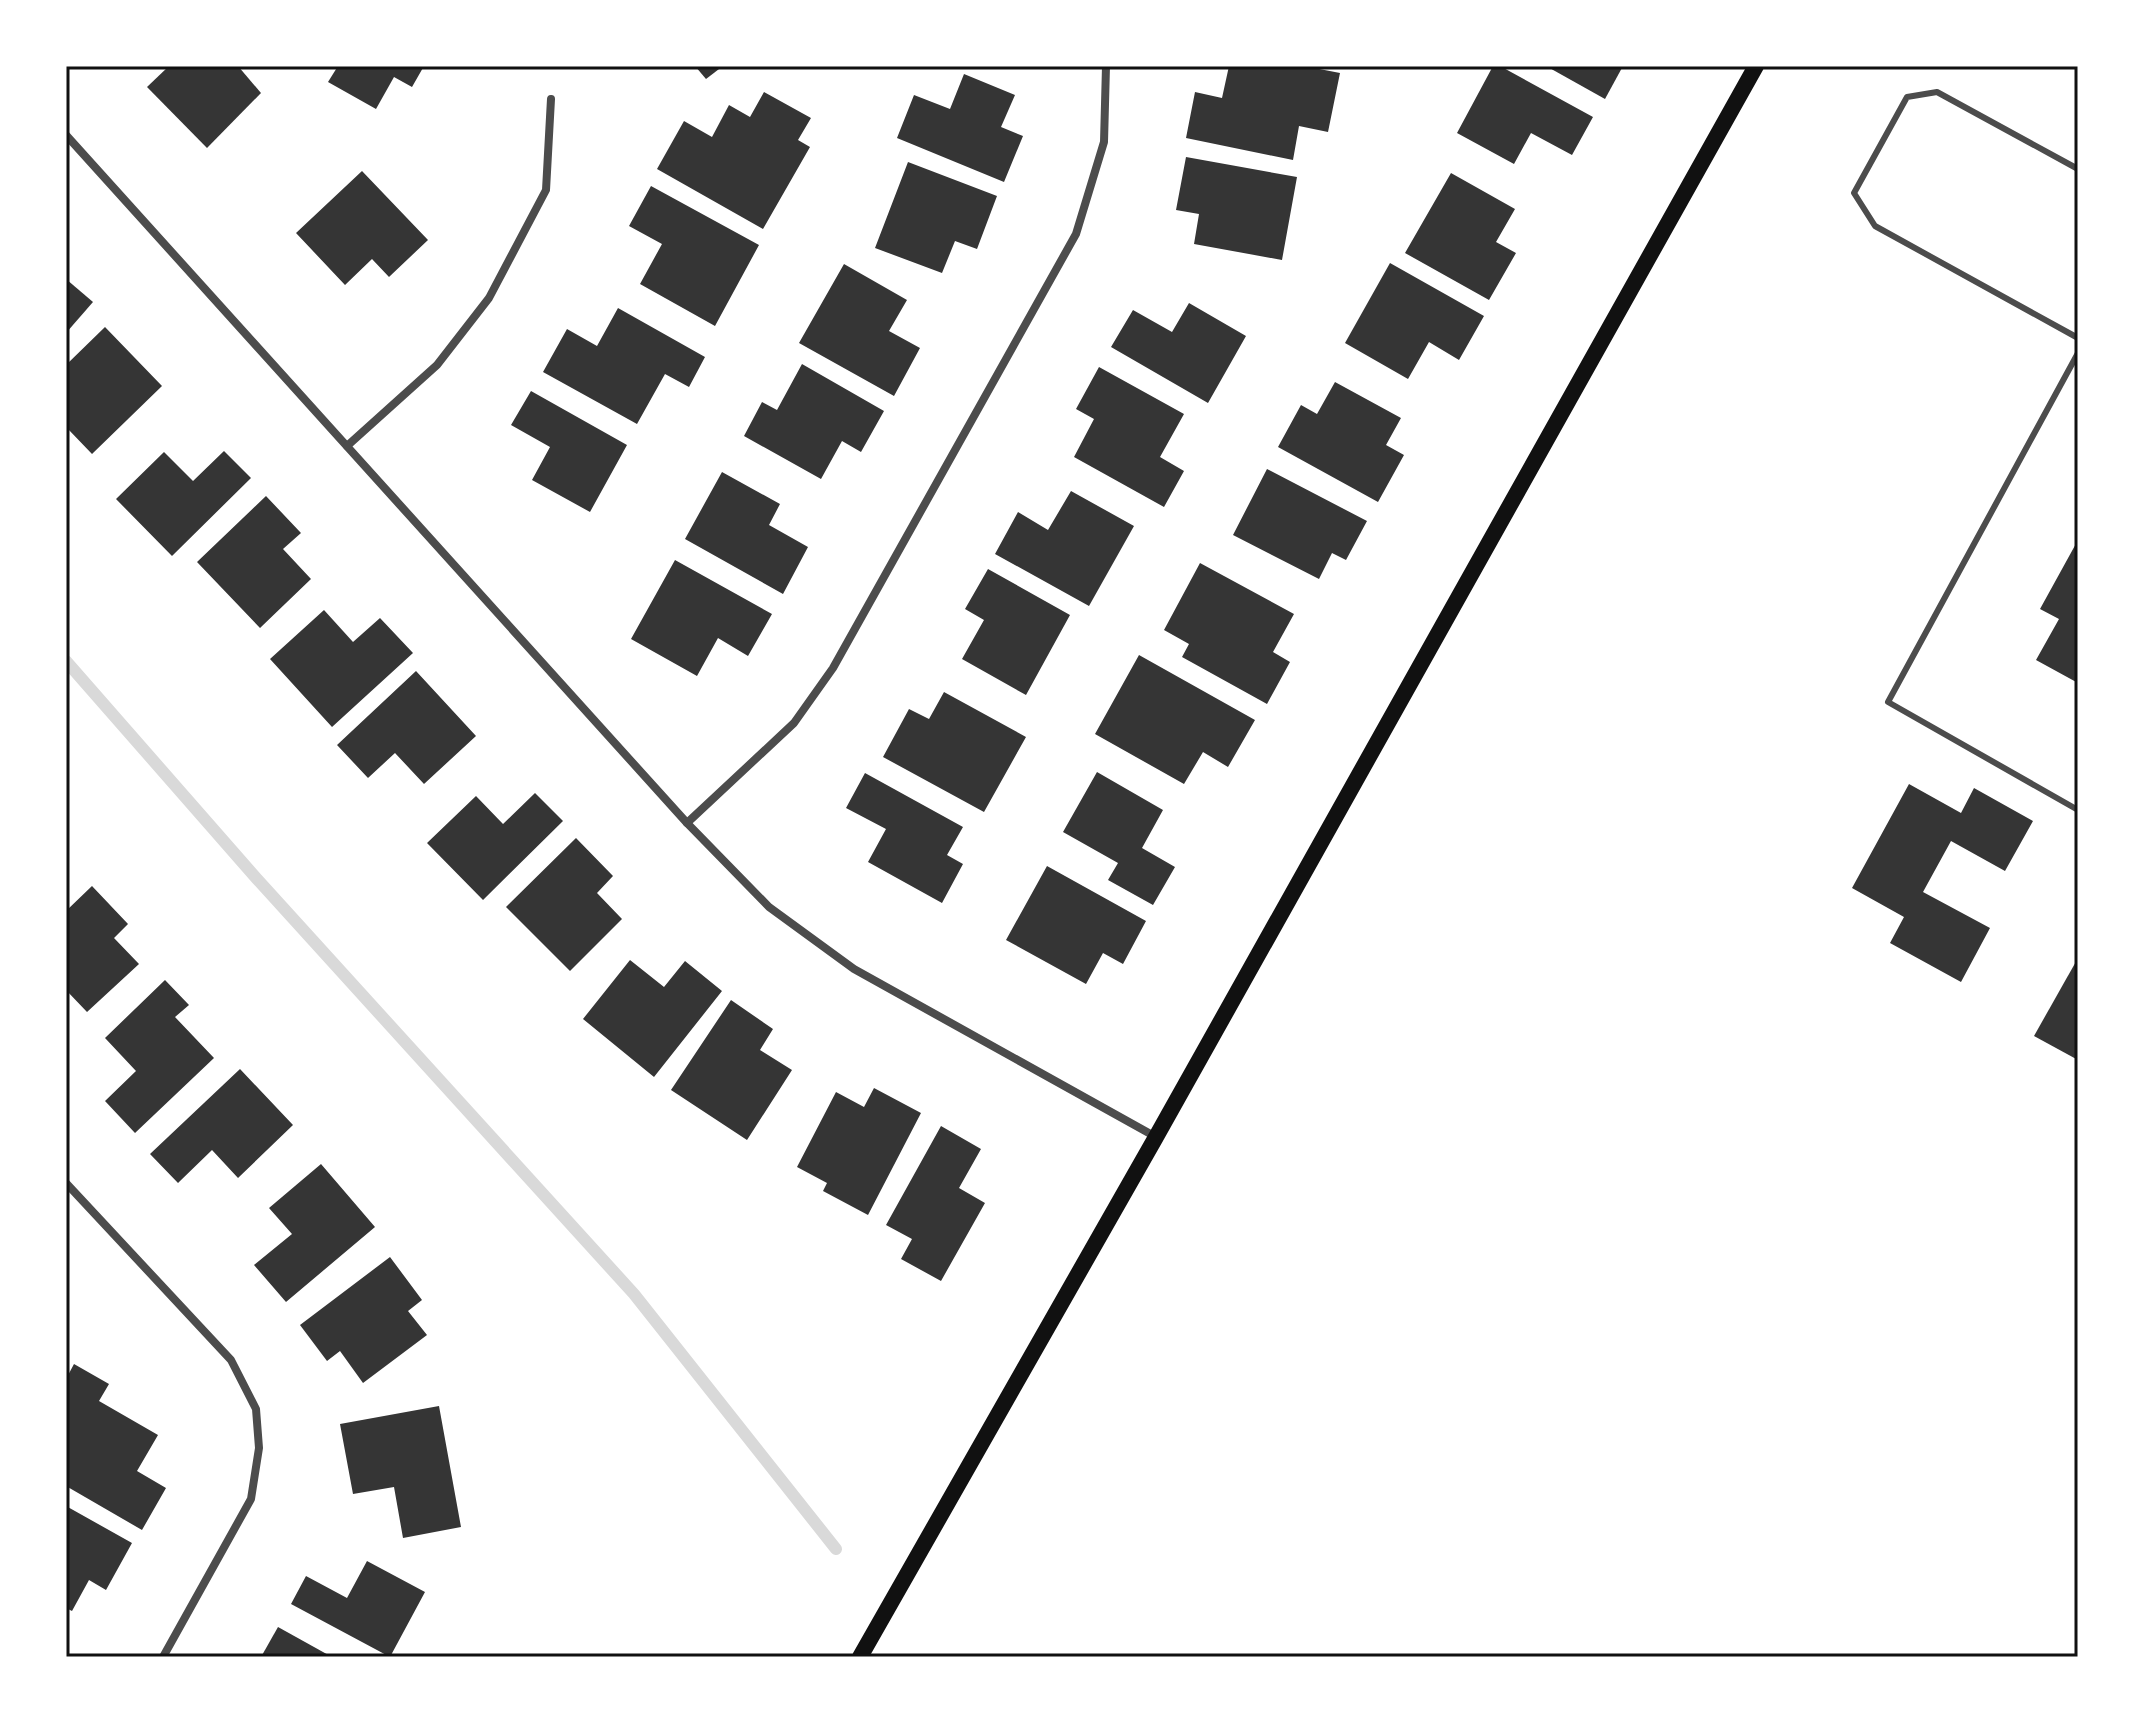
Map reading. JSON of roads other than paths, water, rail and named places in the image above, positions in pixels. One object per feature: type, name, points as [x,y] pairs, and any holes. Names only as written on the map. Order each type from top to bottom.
[{"type":"main road","points":[[860,1657],[1156,1137],[1756,66]]},
{"type":"street","points":[[687,823],[794,723],[833,668],[1076,234],[1104,142],[1106,66]]},
{"type":"street","points":[[347,446],[437,365],[489,298],[546,190],[551,99]]},
{"type":"street","points":[[66,135],[687,823],[769,907],[854,969],[1156,1137]]},
{"type":"street","points":[[66,1183],[231,1360],[256,1409],[259,1448],[251,1499],[163,1657]]},
{"type":"lane","points":[[2078,169],[1937,92],[1907,97],[1854,193],[1875,226],[2078,338]]},
{"type":"lane","points":[[2078,353],[1888,702],[2078,810]]},
{"type":"waterway","points":[[66,661],[257,879],[634,1294],[836,1549]]}]
